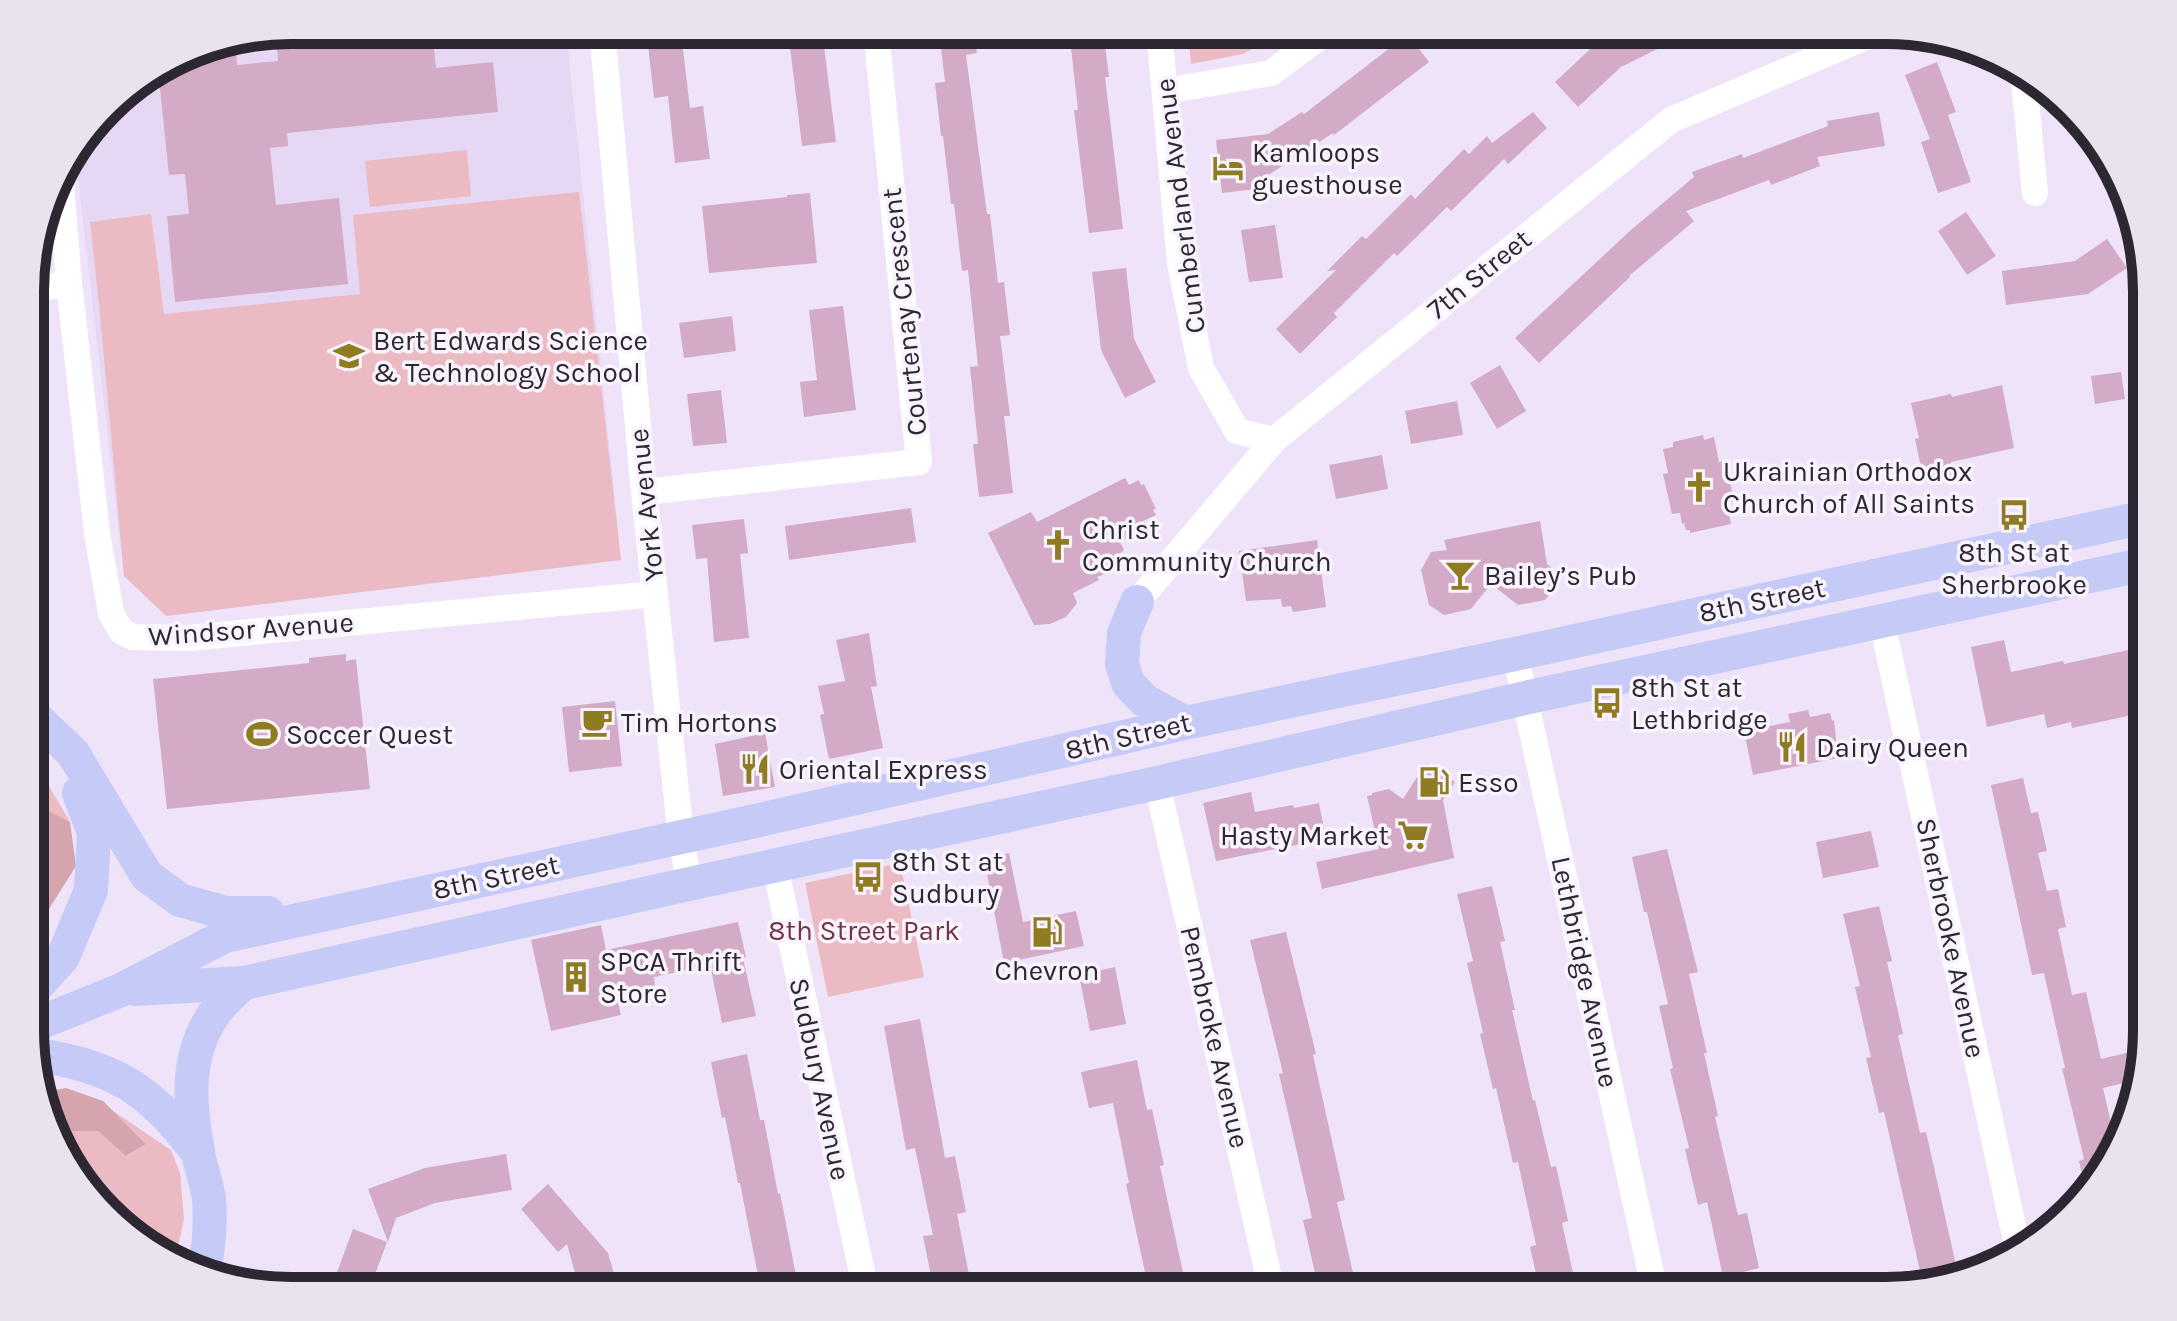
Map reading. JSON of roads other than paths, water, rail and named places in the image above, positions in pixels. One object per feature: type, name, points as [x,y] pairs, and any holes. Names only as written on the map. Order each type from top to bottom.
[{"type":"main road","name":"8th Street","points":[[44,1021],[121,990],[225,936],[1185,723],[2132,520]]},
{"type":"main road","name":"8th Street","points":[[121,990],[244,983],[1157,783],[1525,698],[2132,567]]},
{"type":"main road","points":[[1137,602],[1124,633],[1122,664],[1128,683],[1144,700],[1185,723]]},
{"type":"main road","points":[[44,725],[73,753],[147,876],[180,900],[226,913],[332,912]]},
{"type":"main road","points":[[44,743],[75,781],[94,833],[91,890],[63,957],[44,978]]},
{"type":"main road","points":[[206,1262],[209,1250],[209,1198],[191,1105],[191,1073],[198,1045],[209,1022],[244,983]]},
{"type":"main road","points":[[46,1057],[90,1066],[118,1077],[150,1098],[198,1153]]},
{"type":"street","name":"York Avenue","points":[[603,44],[644,492],[681,837],[689,884]]},
{"type":"street","name":"Courtenay Crescent","points":[[644,492],[919,462],[877,44]]},
{"type":"street","name":"Cumberland Avenue","points":[[1160,44],[1180,263],[1201,368],[1237,431],[1274,440]]},
{"type":"street","points":[[1165,91],[1271,73],[1310,44]]},
{"type":"street","name":"7th Street","points":[[1137,602],[1274,440],[1671,120],[1849,44]]},
{"type":"street","points":[[2025,87],[2035,193]]},
{"type":"street","name":"Windsor Avenue","points":[[62,198],[97,533],[111,613],[121,631],[133,637],[188,638],[655,594]]},
{"type":"street","points":[[44,288],[69,283]]},
{"type":"street","name":"Sherbrooke Avenue","points":[[1882,622],[2016,1240]]},
{"type":"street","name":"Lethbridge Avenue","points":[[1515,654],[1652,1276]]},
{"type":"street","name":"Pembroke Avenue","points":[[1157,783],[1269,1276]]},
{"type":"street","name":"Sudbury Avenue","points":[[775,866],[863,1277]]},
{"type":"place","name":"Kamloops guesthouse","points":[[1228,168]]},
{"type":"place","name":"Bert Edwards Science & Technology School","points":[[349,356]]},
{"type":"place","name":"Ukrainian Orthodox Church of All Saints","points":[[1699,487]]},
{"type":"place","name":"8th St at Sherbrooke","points":[[2014,515]]},
{"type":"place","name":"Christ Community Church","points":[[1058,545]]},
{"type":"place","name":"Bailey’s Pub","points":[[1460,575]]},
{"type":"place","name":"8th St at Lethbridge","points":[[1607,703]]},
{"type":"place","name":"Tim Hortons","points":[[597,722]]},
{"type":"place","name":"Soccer Quest","points":[[262,734]]},
{"type":"place","name":"Dairy Queen","points":[[1792,747]]},
{"type":"place","name":"Oriental Express","points":[[755,769]]},
{"type":"place","name":"Esso","points":[[1434,782]]},
{"type":"place","name":"Hasty Market","points":[[1413,835]]},
{"type":"place","name":"8th St at Sudbury","points":[[868,877]]},
{"type":"place","name":"Chevron","points":[[1047,932]]},
{"type":"place","name":"SPCA Thrift Store","points":[[576,977]]},
{"type":"park label","name":"8th Street Park","points":[[864,930]]}]
